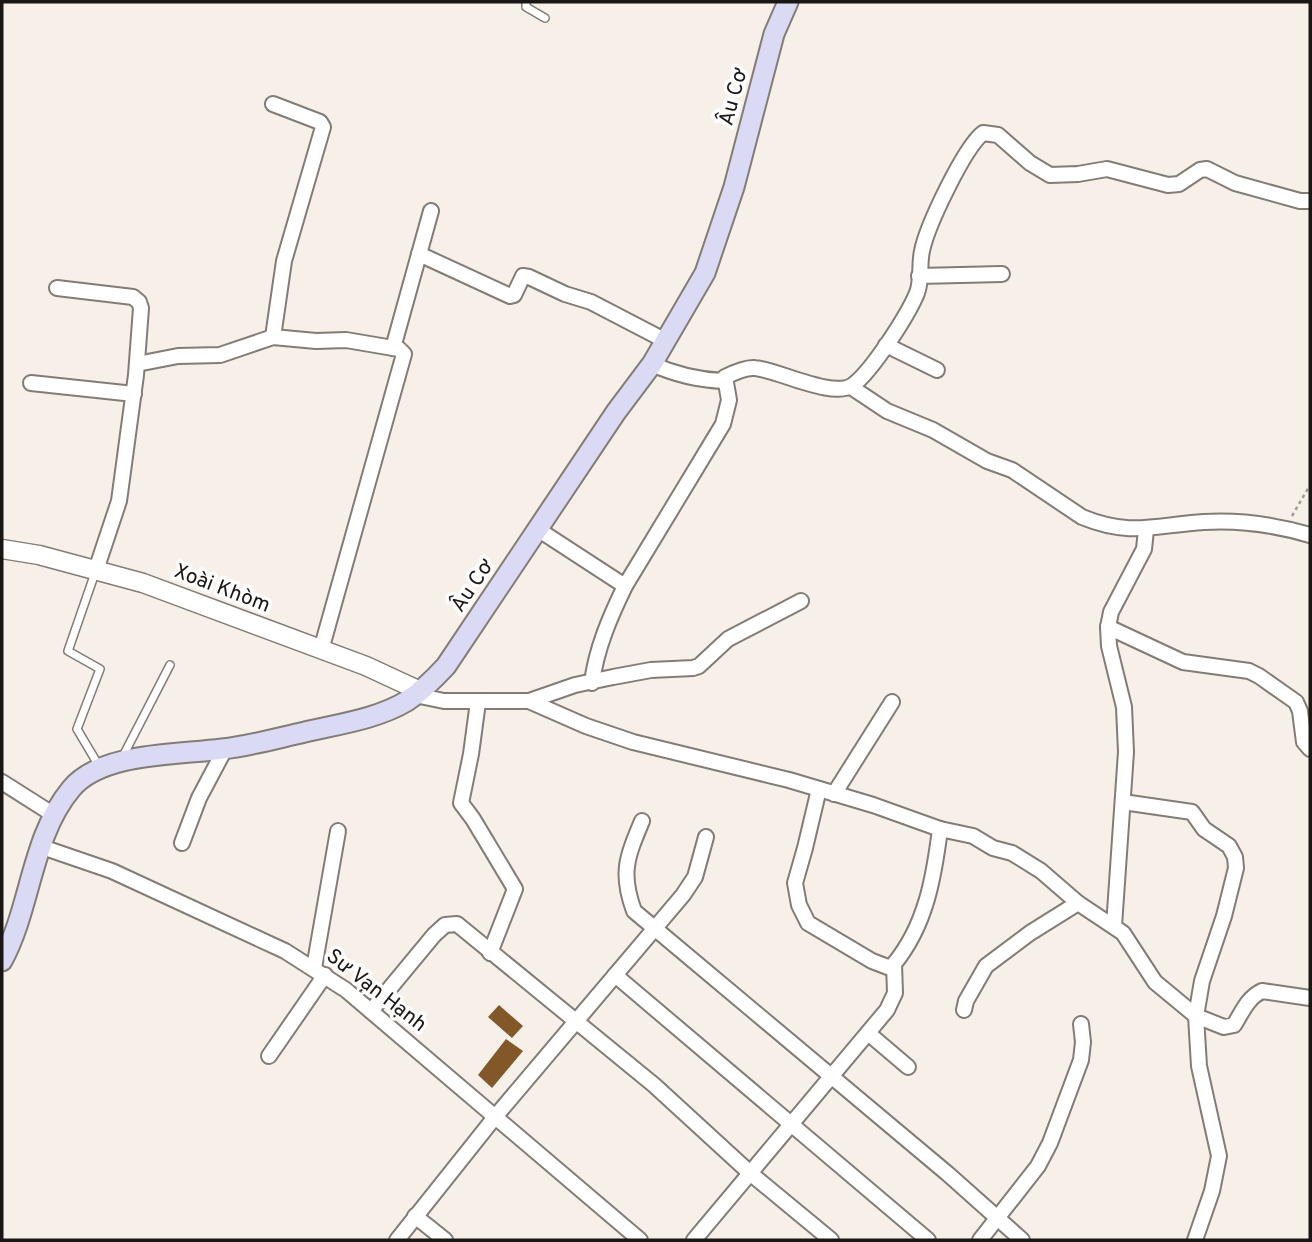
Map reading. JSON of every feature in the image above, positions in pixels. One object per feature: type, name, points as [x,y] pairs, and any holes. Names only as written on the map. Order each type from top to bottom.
[{"type":"main road","name":"Âu Cơ","points":[[2,961],[12,940],[54,815],[79,780],[120,761],[225,749],[354,721],[392,708],[418,693],[446,666],[652,364],[692,298],[711,260],[734,187],[774,34],[788,2]]},
{"type":"street","points":[[273,104],[320,122],[323,127],[285,261],[273,337]]},
{"type":"street","points":[[592,683],[597,654],[625,586],[723,424],[729,400],[724,381],[727,376],[754,368],[838,389],[851,387],[886,345],[916,295],[924,245],[971,145],[984,133],[998,135],[1030,163],[1050,175],[1107,169],[1168,185],[1179,184],[1206,169],[1235,183],[1300,201],[1310,201]]},
{"type":"street","points":[[393,348],[431,211]]},
{"type":"street","points":[[419,254],[510,296],[514,295],[521,278],[528,277],[565,294],[591,302],[666,341]]},
{"type":"street","points":[[919,276],[1002,274]]},
{"type":"street","points":[[57,288],[133,297],[141,307],[134,394],[119,501],[96,570]]},
{"type":"street","points":[[137,364],[178,356],[220,355],[273,337],[316,341],[346,340],[402,351],[404,359],[321,650]]},
{"type":"street","points":[[886,345],[936,370]]},
{"type":"street","points":[[652,364],[673,374],[701,380],[724,381]]},
{"type":"street","points":[[31,383],[134,394]]},
{"type":"street","points":[[851,387],[887,411],[933,430],[987,461],[1012,470],[1082,517],[1121,528],[1146,530],[1217,522],[1285,528],[1310,535]]},
{"type":"street","points":[[539,530],[625,586]]},
{"type":"street","points":[[1114,926],[1117,855],[1126,760],[1124,707],[1109,646],[1108,627],[1111,612],[1144,549],[1146,530]]},
{"type":"street","name":"Xoài Khòm","points":[[2,549],[39,555],[152,586],[373,669],[418,693]]},
{"type":"street","points":[[418,693],[444,701],[529,701],[575,685],[651,670],[699,666],[728,639],[801,601]]},
{"type":"street","points":[[1108,627],[1183,662],[1249,671],[1259,676],[1290,696],[1299,706],[1304,742],[1310,749]]},
{"type":"street","points":[[529,701],[586,726],[633,742],[819,789],[940,829],[973,836],[993,848],[1017,855],[1046,875],[1078,903],[1114,926],[1131,944],[1155,982],[1196,1016],[1218,1025],[1232,1027],[1253,997],[1262,991],[1310,998]]},
{"type":"street","points":[[478,702],[461,803],[515,890],[490,953]]},
{"type":"street","points":[[834,794],[892,702]]},
{"type":"street","points":[[182,843],[225,749]]},
{"type":"street","points":[[2,782],[54,815]]},
{"type":"street","points":[[819,789],[794,883],[799,905],[808,923],[872,961],[893,969]]},
{"type":"street","points":[[1123,802],[1192,812],[1204,829],[1229,846],[1235,857],[1235,877],[1202,982],[1196,1016],[1199,1066],[1219,1156],[1212,1191],[1195,1240]]},
{"type":"street","points":[[642,821],[628,855],[625,882],[634,911],[948,1174],[1022,1240]]},
{"type":"street","points":[[694,1240],[887,1010],[897,984],[894,964],[903,954],[927,906],[940,829]]},
{"type":"street","points":[[270,1056],[319,971],[338,831]]},
{"type":"street","points":[[397,1240],[495,1117],[683,895],[695,877],[706,837]]},
{"type":"street","name":"Sư Vạn Hạnh","points":[[42,847],[112,871],[285,951],[319,971],[371,1011],[640,1240]]},
{"type":"street","points":[[964,1010],[966,1001],[986,966],[1030,933],[1078,903]]},
{"type":"street","points":[[371,1011],[444,925],[457,924],[654,1085],[750,1173],[831,1240]]},
{"type":"street","points":[[615,975],[928,1240]]},
{"type":"street","points":[[980,1240],[1038,1166],[1050,1143],[1081,1060],[1081,1024]]},
{"type":"street","points":[[869,1033],[908,1067]]},
{"type":"street","points":[[415,1216],[445,1240]]},
{"type":"lane","points":[[526,2],[526,7],[545,18]]},
{"type":"lane","points":[[96,570],[68,651],[100,669],[77,729],[100,768]]},
{"type":"lane","points":[[120,761],[170,665]]},
{"type":"path","points":[[1285,528],[1310,485]]},
{"type":"building","points":[[499,1005],[523,1026],[512,1038],[488,1017]]},
{"type":"building","points":[[506,1039],[523,1051],[492,1088],[478,1075]]}]
